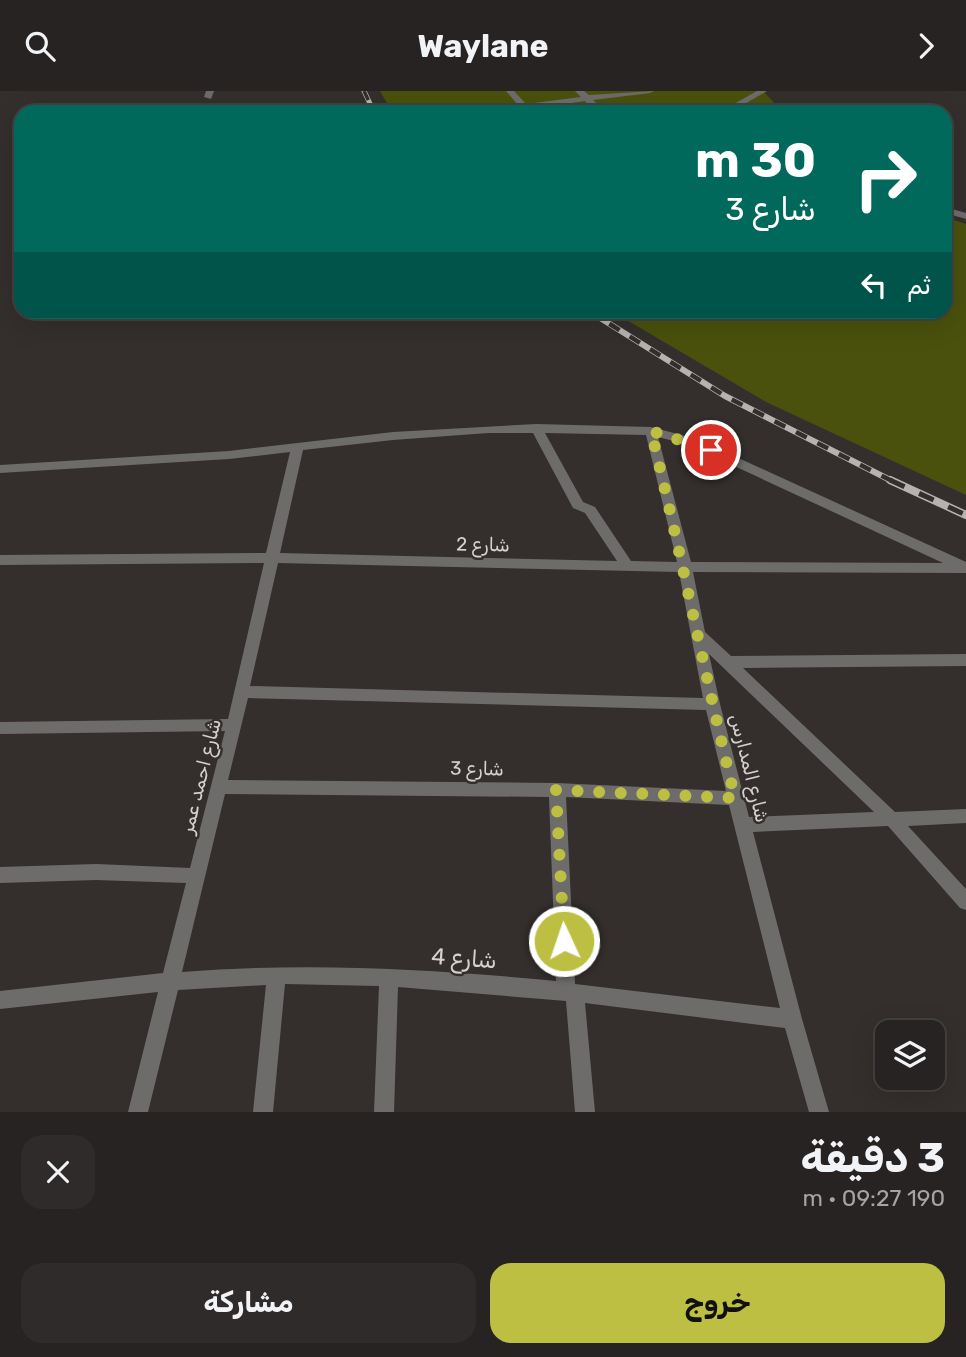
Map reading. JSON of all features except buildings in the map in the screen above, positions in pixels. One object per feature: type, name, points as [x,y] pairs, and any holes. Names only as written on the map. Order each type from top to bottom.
[{"type":"street","points":[[510,91],[523,105]]},
{"type":"street","points":[[579,91],[594,105]]},
{"type":"street","points":[[549,105],[650,91]]},
{"type":"street","points":[[745,105],[763,91]]},
{"type":"street","points":[[536,428],[578,505],[590,510],[627,566]]},
{"type":"street","points":[[0,469],[297,449],[405,435],[536,428],[651,431],[693,442],[966,568]]},
{"type":"street","name":"شارع المدارس","points":[[651,431],[685,567],[712,703],[735,798],[819,1112]]},
{"type":"street","name":"شارع احمد عمر","points":[[138,1112],[242,692],[297,449]]},
{"type":"street","name":"شارع 2","points":[[0,560],[274,558],[685,567],[966,568]]},
{"type":"street","points":[[697,633],[892,819],[966,902]]},
{"type":"street","points":[[729,662],[966,660]]},
{"type":"street","points":[[242,692],[712,703]]},
{"type":"street","points":[[0,728],[234,725]]},
{"type":"street","name":"شارع 3","points":[[219,787],[556,790],[735,798]]},
{"type":"street","points":[[556,790],[571,993],[584,1112]]},
{"type":"street","points":[[742,825],[966,816]]},
{"type":"street","points":[[0,874],[96,872],[197,876]]},
{"type":"street","points":[[262,1112],[276,976]]},
{"type":"street","name":"شارع 4","points":[[0,1000],[172,980],[276,976],[389,978],[571,993],[792,1019]]},
{"type":"street","points":[[384,1112],[389,978]]},
{"type":"green space","points":[[380,91],[763,91],[776,105],[388,105]]},
{"type":"green space","points":[[952,219],[966,224],[966,495],[766,402],[625,319],[952,319]]},
{"type":"railway","points":[[364,91],[371,105]]},
{"type":"railway","points":[[602,319],[725,396],[891,480]]},
{"type":"railway","points":[[891,480],[966,515]]},
{"type":"route","points":[[564,941],[556,790],[735,798],[712,703],[685,567],[651,431],[672,435],[711,450]]}]
